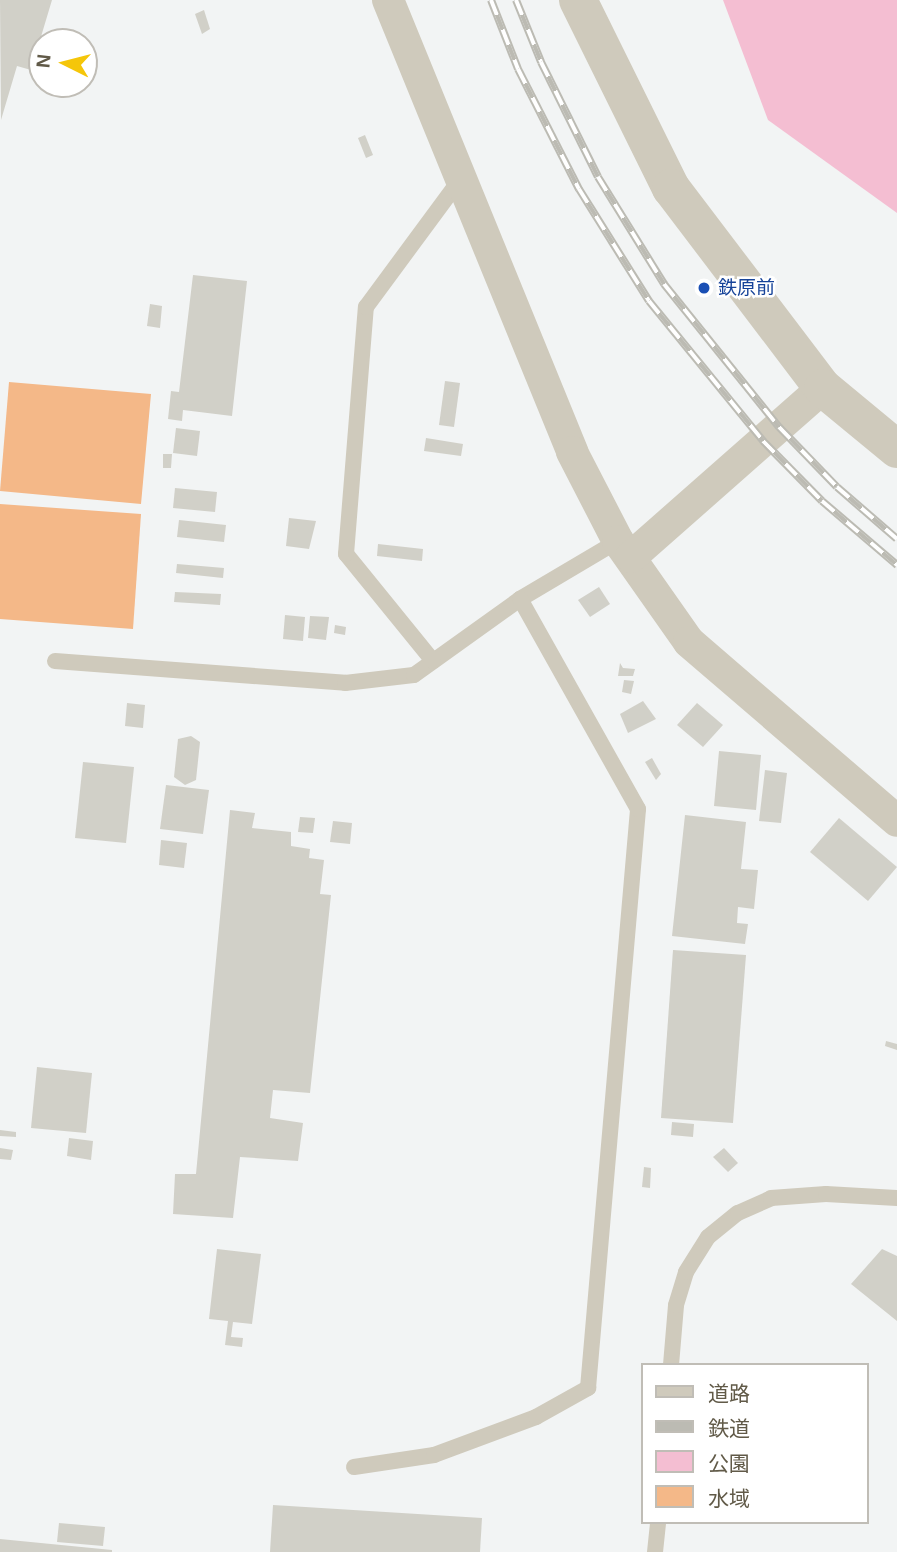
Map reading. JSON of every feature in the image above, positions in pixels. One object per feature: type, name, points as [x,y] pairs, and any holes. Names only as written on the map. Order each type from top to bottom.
[{"type":"street","points":[[388,0],[459,181],[572,452],[624,549],[689,642],[897,821]]},
{"type":"street","points":[[578,0],[671,188],[823,388],[897,449]]},
{"type":"street","points":[[624,549],[823,388]]},
{"type":"lane","points":[[433,661],[346,554],[366,307],[459,181]]},
{"type":"lane","points":[[55,661],[345,683],[414,675],[520,599],[624,549]]},
{"type":"lane","points":[[354,1467],[434,1455],[536,1417],[588,1388],[638,809],[520,599]]},
{"type":"lane","points":[[671,1363],[676,1305],[686,1272],[708,1237],[737,1213],[771,1198],[826,1194],[897,1198]]},
{"type":"lane","points":[[656,1552],[658,1524]]},
{"type":"green space","points":[[723,0],[897,0],[897,213],[768,120]]},
{"type":"water","points":[[9,382],[151,394],[141,504],[0,491]]},
{"type":"water","points":[[0,504],[141,514],[133,629],[0,619]]},
{"type":"building","points":[[0,0],[52,0],[44,28],[28,28],[28,69],[17,66],[1,120]]},
{"type":"building","points":[[204,10],[210,29],[202,34],[195,14]]},
{"type":"building","points":[[365,135],[373,155],[366,158],[358,138]]},
{"type":"building","points":[[193,275],[247,281],[232,416],[183,410],[182,421],[168,419],[171,391],[179,392]]},
{"type":"building","points":[[150,304],[162,306],[160,328],[147,326]]},
{"type":"building","points":[[445,381],[460,383],[454,427],[439,425]]},
{"type":"building","points":[[176,428],[200,431],[197,456],[173,453]]},
{"type":"building","points":[[426,438],[463,444],[461,456],[424,451]]},
{"type":"building","points":[[163,454],[172,454],[171,468],[163,468]]},
{"type":"building","points":[[175,488],[217,492],[215,512],[173,508]]},
{"type":"building","points":[[289,518],[316,521],[309,549],[286,546]]},
{"type":"building","points":[[179,520],[226,525],[224,542],[177,537]]},
{"type":"building","points":[[378,544],[423,549],[422,561],[377,556]]},
{"type":"building","points":[[177,564],[224,568],[223,578],[176,573]]},
{"type":"building","points":[[599,587],[610,604],[590,617],[578,600]]},
{"type":"building","points":[[175,592],[221,594],[220,605],[174,602]]},
{"type":"building","points":[[285,615],[305,617],[303,641],[283,639]]},
{"type":"building","points":[[310,616],[329,617],[326,640],[308,638]]},
{"type":"building","points":[[335,625],[346,627],[345,635],[334,633]]},
{"type":"building","points":[[620,663],[623,668],[635,669],[633,676],[618,676]]},
{"type":"building","points":[[624,680],[634,681],[631,694],[622,692]]},
{"type":"building","points":[[643,701],[656,719],[628,733],[620,714]]},
{"type":"building","points":[[127,703],[145,705],[143,728],[125,726]]},
{"type":"building","points":[[697,703],[723,725],[703,747],[677,725]]},
{"type":"building","points":[[191,736],[200,742],[196,780],[185,785],[174,777],[178,739]]},
{"type":"building","points":[[719,751],[761,755],[756,810],[714,806]]},
{"type":"building","points":[[652,758],[661,774],[656,780],[645,762]]},
{"type":"building","points":[[83,762],[134,767],[126,843],[75,838]]},
{"type":"building","points":[[765,770],[787,773],[781,823],[759,821]]},
{"type":"building","points":[[166,785],[209,790],[203,834],[160,829]]},
{"type":"building","points":[[230,810],[255,813],[252,828],[291,832],[291,846],[310,849],[309,858],[324,860],[320,894],[331,895],[310,1093],[273,1090],[270,1118],[303,1123],[298,1161],[240,1157],[233,1218],[173,1214],[175,1174],[196,1174]]},
{"type":"building","points":[[685,815],[746,822],[741,869],[758,870],[754,909],[738,907],[737,923],[748,924],[745,944],[672,936]]},
{"type":"building","points":[[300,817],[315,818],[313,833],[298,832]]},
{"type":"building","points":[[839,818],[897,867],[868,901],[810,852]]},
{"type":"building","points":[[333,821],[352,823],[350,844],[330,842]]},
{"type":"building","points":[[161,840],[187,843],[184,868],[159,865]]},
{"type":"building","points":[[673,950],[746,955],[733,1123],[661,1118]]},
{"type":"building","points":[[886,1041],[897,1044],[897,1050],[885,1046]]},
{"type":"building","points":[[37,1067],[92,1073],[86,1133],[31,1128]]},
{"type":"building","points":[[672,1122],[694,1124],[693,1137],[671,1135]]},
{"type":"building","points":[[0,1130],[16,1132],[16,1137],[0,1136]]},
{"type":"building","points":[[69,1138],[93,1141],[91,1160],[67,1156]]},
{"type":"building","points":[[0,1148],[13,1150],[11,1160],[0,1159]]},
{"type":"building","points":[[724,1148],[738,1163],[728,1172],[713,1157]]},
{"type":"building","points":[[644,1167],[651,1168],[650,1188],[642,1187]]},
{"type":"building","points":[[217,1249],[261,1254],[252,1324],[233,1322],[231,1337],[243,1338],[242,1347],[225,1345],[228,1321],[209,1319]]},
{"type":"building","points":[[882,1249],[897,1256],[897,1321],[851,1284]]},
{"type":"building","points":[[273,1505],[482,1518],[480,1552],[270,1552]]},
{"type":"building","points":[[59,1523],[105,1527],[103,1546],[57,1542]]},
{"type":"building","points":[[0,1539],[112,1550],[112,1552],[0,1552]]},
{"type":"railway","points":[[491,0],[518,69],[579,189],[649,301],[763,441],[822,501],[897,565]]},
{"type":"railway","points":[[516,0],[541,62],[598,177],[664,284],[779,427],[837,487],[897,539]]},
{"type":"place","name":"鉄原前","points":[[704,288]]}]
